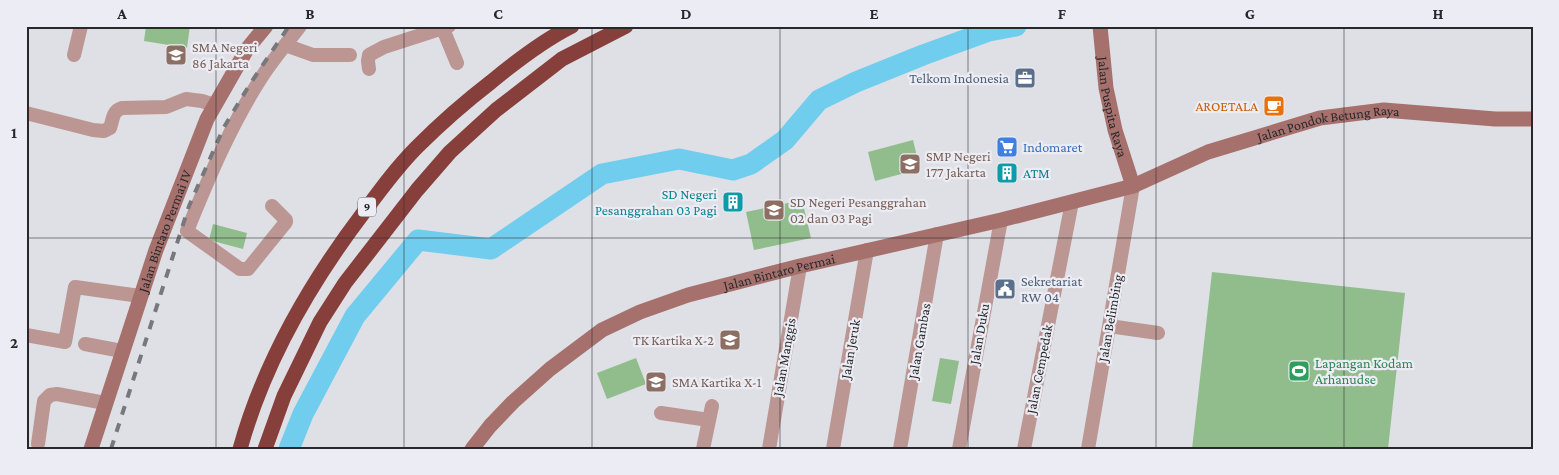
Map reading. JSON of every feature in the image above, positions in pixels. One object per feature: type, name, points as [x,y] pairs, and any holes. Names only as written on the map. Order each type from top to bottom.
[{"type":"highway","name":"9","points":[[240,449],[248,419],[275,355],[304,300],[343,239],[390,176],[416,147],[467,101],[513,64],[572,26]]},
{"type":"highway","name":"9","points":[[265,449],[284,396],[320,322],[345,283],[417,190],[450,152],[496,110],[562,59],[626,26]]},
{"type":"main road","name":"Jalan Bintaro Permai IV","points":[[91,449],[156,250],[214,106],[247,50],[266,26]]},
{"type":"main road","name":"Jalan Puspita Raya","points":[[1100,26],[1106,88],[1115,130],[1133,186]]},
{"type":"main road","name":"Jalan Pondok Betung Raya","points":[[1133,186],[1208,152],[1320,118],[1384,110],[1495,119],[1533,119]]},
{"type":"main road","name":"Jalan Bintaro Permai","points":[[472,449],[513,402],[550,369],[602,330],[640,312],[688,295],[800,266],[1001,220],[1133,186]]},
{"type":"street","points":[[74,54],[80,26]]},
{"type":"street","points":[[272,206],[286,222],[248,269],[240,268],[187,231],[222,147],[264,74],[300,26]]},
{"type":"street","points":[[369,69],[369,56],[376,50],[438,29],[457,63]]},
{"type":"street","points":[[285,45],[313,55],[350,55]]},
{"type":"street","points":[[26,113],[81,123],[93,130],[108,130],[117,109],[166,107],[186,99],[202,101],[214,106]]},
{"type":"street","name":"Jalan Belimbing","points":[[1088,449],[1133,186]]},
{"type":"street","name":"Jalan Cempedak","points":[[1024,449],[1072,202]]},
{"type":"street","name":"Jalan Duku","points":[[959,449],[1001,220]]},
{"type":"street","name":"Jalan Gambas","points":[[900,449],[937,234]]},
{"type":"street","name":"Jalan Jeruk","points":[[833,449],[867,250]]},
{"type":"street","name":"Jalan Manggis","points":[[769,449],[800,266]]},
{"type":"street","points":[[26,335],[65,342],[75,287],[140,296]]},
{"type":"street","points":[[1109,326],[1158,333]]},
{"type":"street","points":[[85,344],[122,351]]},
{"type":"street","points":[[38,444],[44,401],[50,395],[57,394],[106,403]]},
{"type":"street","points":[[703,449],[712,406]]},
{"type":"street","points":[[660,413],[709,420]]},
{"type":"green space","points":[[146,26],[190,26],[187,48],[144,41]]},
{"type":"green space","points":[[913,140],[920,169],[875,181],[868,152]]},
{"type":"green space","points":[[802,200],[811,238],[754,250],[746,212]]},
{"type":"green space","points":[[213,224],[247,233],[243,249],[209,240]]},
{"type":"green space","name":"Lapangan Kodam Arhanudse","points":[[1212,272],[1405,293],[1388,449],[1192,449]]},
{"type":"green space","points":[[636,358],[646,384],[607,399],[597,373]]},
{"type":"green space","points":[[940,358],[959,361],[951,404],[932,401]]},
{"type":"waterway","points":[[289,449],[303,414],[355,316],[418,240],[491,249],[602,174],[679,159],[733,170],[751,164],[785,140],[819,100],[856,82],[923,55],[989,31],[1016,26]]},
{"type":"railway","points":[[111,449],[189,206],[224,127],[289,26]]},
{"type":"place","name":"SMA Negeri 86 Jakarta","points":[[176,55]]},
{"type":"place","name":"Telkom Indonesia","points":[[1025,78]]},
{"type":"place","name":"AROETALA","points":[[1274,106]]},
{"type":"place","name":"Indomaret","points":[[1007,147]]},
{"type":"place","name":"SMP Negeri 177 Jakarta","points":[[910,164]]},
{"type":"place","name":"ATM","points":[[1007,173]]},
{"type":"place","name":"SD Negeri Pesanggrahan 03 Pagi","points":[[733,202]]},
{"type":"place","name":"SD Negeri Pesanggrahan 02 dan 03 Pagi","points":[[774,210]]},
{"type":"place","name":"Sekretariat RW 04","points":[[1005,289]]},
{"type":"place","name":"TK Kartika X-2","points":[[730,340]]},
{"type":"place","name":"Lapangan Kodam Arhanudse","points":[[1299,371]]},
{"type":"place","name":"SMA Kartika X-1","points":[[656,382]]}]
